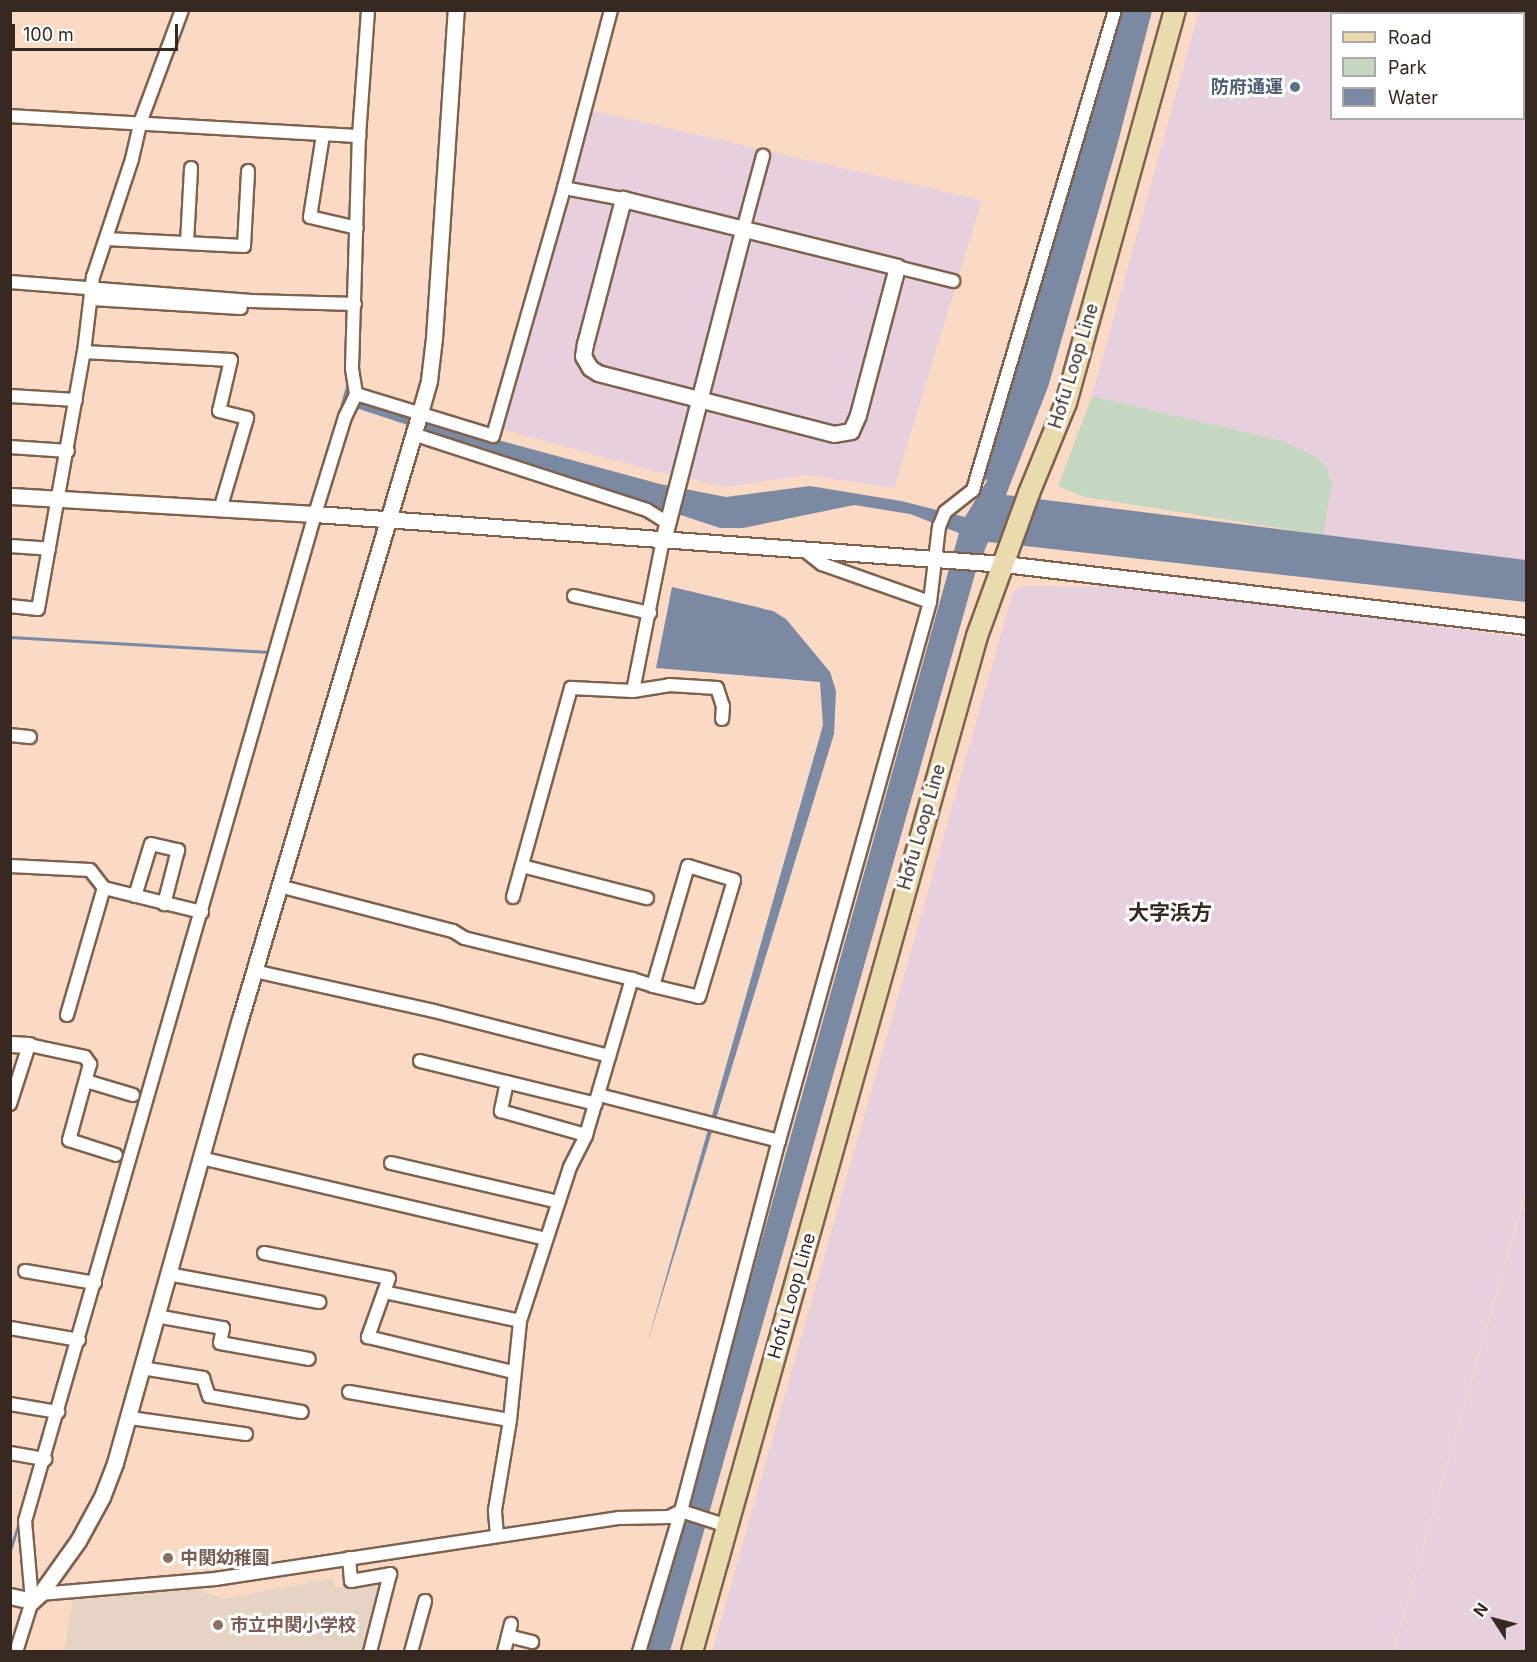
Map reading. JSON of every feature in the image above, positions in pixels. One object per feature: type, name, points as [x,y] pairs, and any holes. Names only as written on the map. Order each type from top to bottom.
[{"type":"main road","name":"Hofu Loop Line","points":[[692,1652],[724,1522],[977,636],[1029,493],[1066,403],[1175,10]]},
{"type":"street","points":[[10,606],[38,609],[68,451],[93,293],[93,277],[132,159],[140,123],[182,10]]},
{"type":"street","points":[[36,1598],[25,1521],[45,1460],[315,514],[345,417],[356,394],[352,368],[359,136],[368,10]]},
{"type":"street","points":[[16,1652],[36,1598],[78,1541],[102,1497],[130,1418],[156,1316],[254,971],[429,380],[434,338],[456,10]]},
{"type":"street","points":[[356,394],[419,416],[493,436],[564,188],[611,10]]},
{"type":"street","points":[[639,1652],[681,1511],[779,1141],[930,602],[937,559],[939,527],[945,512],[973,490],[1115,10]]},
{"type":"street","points":[[10,116],[359,136]]},
{"type":"street","points":[[323,135],[310,217],[357,228]]},
{"type":"street","points":[[633,692],[663,540],[763,156]]},
{"type":"street","points":[[187,243],[191,168]]},
{"type":"street","points":[[106,239],[244,246],[248,171]]},
{"type":"street","points":[[564,188],[623,199],[953,281]]},
{"type":"street","points":[[623,199],[585,344],[585,363],[598,373],[834,434],[851,431],[858,416],[897,267]]},
{"type":"street","points":[[10,282],[246,309]]},
{"type":"street","points":[[93,293],[354,304]]},
{"type":"street","points":[[84,352],[231,360],[219,411],[246,418],[220,510]]},
{"type":"street","points":[[10,396],[76,400]]},
{"type":"street","points":[[414,433],[669,519]]},
{"type":"street","points":[[10,447],[68,451]]},
{"type":"street","points":[[10,496],[315,514],[937,559],[1007,556],[1527,626]]},
{"type":"street","points":[[10,546],[50,549]]},
{"type":"street","points":[[804,550],[822,564],[930,602]]},
{"type":"street","points":[[574,596],[650,613]]},
{"type":"street","points":[[513,897],[571,688],[633,692],[669,685],[717,687],[723,706],[722,719]]},
{"type":"street","points":[[10,735],[30,737]]},
{"type":"street","points":[[135,896],[151,844],[178,850],[164,903]]},
{"type":"street","points":[[10,866],[90,870],[104,888],[202,912]]},
{"type":"street","points":[[279,886],[453,931],[464,938],[632,979],[653,986],[699,998],[734,880],[688,866],[653,986]]},
{"type":"street","points":[[522,867],[647,897]]},
{"type":"street","points":[[67,1015],[104,888]]},
{"type":"street","points":[[254,971],[434,1011],[609,1056]]},
{"type":"street","points":[[497,1535],[495,1509],[510,1420],[513,1372],[520,1321],[570,1167],[586,1136],[632,979]]},
{"type":"street","points":[[10,1044],[30,1045],[85,1058],[90,1064],[69,1140],[116,1155]]},
{"type":"street","points":[[10,1104],[30,1045]]},
{"type":"street","points":[[420,1061],[779,1141]]},
{"type":"street","points":[[86,1081],[133,1095]]},
{"type":"street","points":[[507,1082],[501,1112],[586,1136]]},
{"type":"street","points":[[201,1158],[545,1239]]},
{"type":"street","points":[[391,1163],[558,1202]]},
{"type":"street","points":[[264,1252],[389,1278],[368,1337],[513,1372]]},
{"type":"street","points":[[26,1271],[95,1283]]},
{"type":"street","points":[[168,1274],[319,1302]]},
{"type":"street","points":[[384,1292],[520,1321]]},
{"type":"street","points":[[156,1316],[223,1328],[219,1343],[309,1359]]},
{"type":"street","points":[[10,1328],[78,1340]]},
{"type":"street","points":[[142,1368],[203,1378],[209,1396],[302,1412]]},
{"type":"street","points":[[349,1392],[510,1420]]},
{"type":"street","points":[[10,1404],[58,1412]]},
{"type":"street","points":[[130,1418],[246,1434]]},
{"type":"street","points":[[10,1453],[45,1460]]},
{"type":"street","points":[[10,1596],[36,1598],[215,1579],[619,1518],[669,1517],[681,1511],[724,1522]]},
{"type":"street","points":[[349,1558],[351,1581],[390,1574],[370,1652]]},
{"type":"street","points":[[411,1652],[425,1600]]},
{"type":"street","points":[[504,1652],[510,1630],[532,1642]]},
{"type":"shaded area","points":[[1199,11],[1526,11],[1526,560],[1323,535],[1332,484],[1331,476],[1316,457],[1283,441],[1092,396]]},
{"type":"shaded area","points":[[585,109],[982,200],[894,488],[807,475],[725,487],[654,471],[501,429]]},
{"type":"shaded area","points":[[1023,586],[1150,587],[1526,638],[1526,1189],[1393,1651],[712,1652],[1013,592]]},
{"type":"shaded area","points":[[1526,1193],[1526,1651],[1394,1651]]},
{"type":"shaded area","name":"市立中関小学校","points":[[333,1578],[335,1588],[380,1580],[361,1651],[64,1652],[73,1599],[196,1589],[223,1599]]},
{"type":"green space","points":[[1092,396],[1283,441],[1316,457],[1326,466],[1332,484],[1323,535],[1084,497],[1058,486]]},
{"type":"water","points":[[1117,11],[1152,11],[1117,146],[1048,387],[1006,495],[1526,560],[1526,602],[988,542],[975,574],[670,1651],[647,1651],[959,533],[910,514],[854,505],[743,528],[720,528],[356,408],[358,397],[498,440],[660,484],[726,497],[810,486],[901,501],[965,517],[987,481],[982,474]]},
{"type":"water","points":[[672,587],[773,611],[786,619],[830,672],[836,691],[834,734],[647,1344],[823,725],[820,682],[656,668]]},
{"type":"waterway","points":[[353,132],[361,10]]},
{"type":"waterway","points":[[332,439],[347,386],[347,376]]},
{"type":"waterway","points":[[231,784],[286,592]]},
{"type":"waterway","points":[[10,637],[269,652]]},
{"type":"waterway","points":[[10,1550],[20,1520]]},
{"type":"place","name":"防府通運","points":[[1295,87]]},
{"type":"place","name":"中関幼稚園","points":[[168,1558]]},
{"type":"place","name":"市立中関小学校","points":[[218,1625]]},
{"type":"district","name":"大字浜方","points":[[1170,913]]}]
